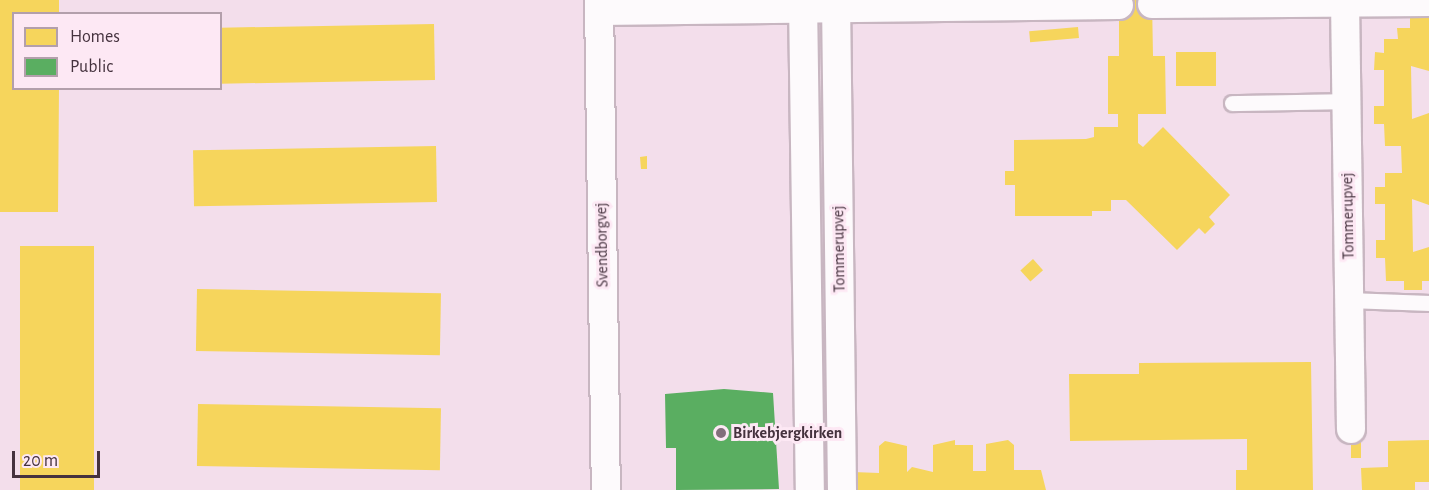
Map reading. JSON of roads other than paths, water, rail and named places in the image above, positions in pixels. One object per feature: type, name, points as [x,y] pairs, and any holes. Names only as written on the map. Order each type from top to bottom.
[{"type":"street","name":"Tommerupvej","points":[[1351,429],[1346,101],[1357,1]]},
{"type":"street","points":[[1152,4],[1429,2]]},
{"type":"street","name":"Tommerupvej","points":[[803,4],[810,490]]},
{"type":"street","name":"Tommerupvej","points":[[836,4],[843,490]]},
{"type":"street","points":[[599,6],[1119,5]]},
{"type":"street","name":"Svendborgvej","points":[[599,6],[606,490]]},
{"type":"lane","points":[[1232,103],[1346,101]]},
{"type":"lane","points":[[1349,300],[1429,303]]},
{"type":"place","name":"Birkebjergkirken","points":[[721,433]]}]
